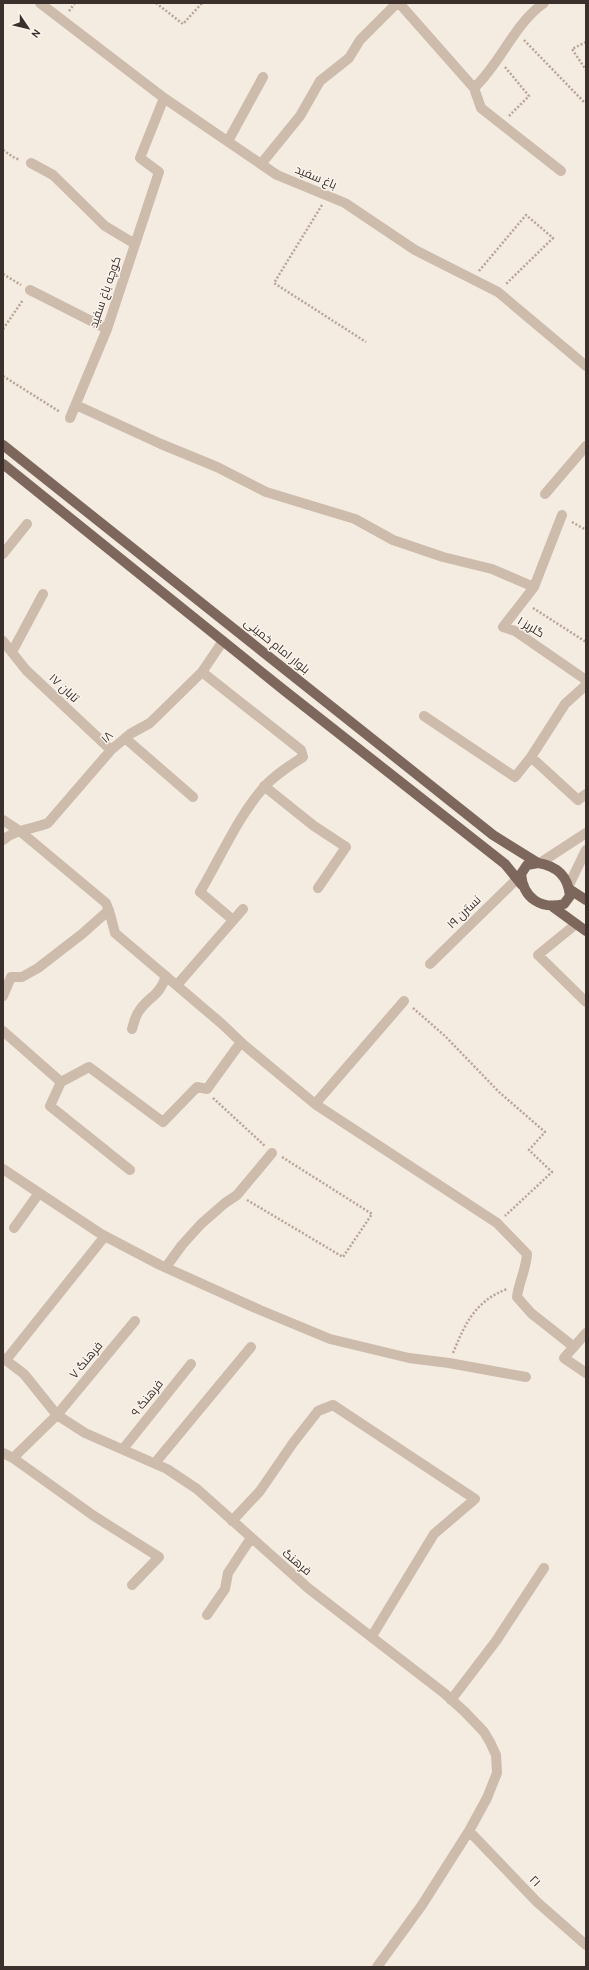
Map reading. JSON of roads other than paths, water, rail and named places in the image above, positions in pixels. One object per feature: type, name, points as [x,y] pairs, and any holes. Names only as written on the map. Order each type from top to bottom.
[{"type":"main road","name":"بلوار امام خمینی","points":[[3,445],[493,835],[539,863]]},
{"type":"main road","points":[[3,464],[223,641],[505,864],[529,896],[540,904],[553,907],[586,931]]},
{"type":"main road","points":[[520,882],[521,874],[527,865],[539,863],[550,865],[562,874],[569,887],[570,896],[564,904],[553,907]]},
{"type":"main road","points":[[569,887],[586,900]]},
{"type":"street","name":"باغ سفید","points":[[40,3],[164,98],[277,175],[345,203],[415,250],[498,292],[586,366]]},
{"type":"street","points":[[261,164],[300,116],[320,81],[349,58],[360,40],[398,3],[474,88],[481,108],[561,171]]},
{"type":"street","points":[[474,88],[499,60],[533,10],[544,3]]},
{"type":"street","points":[[228,141],[263,77]]},
{"type":"street","name":"کوچه باغ سفید","points":[[70,418],[107,329],[159,172],[140,158],[164,98]]},
{"type":"street","points":[[32,163],[53,175],[105,226],[135,244]]},
{"type":"street","points":[[30,290],[107,329]]},
{"type":"street","points":[[76,405],[161,444],[217,467],[266,492],[355,519],[393,540],[443,557],[492,569],[534,588]]},
{"type":"street","points":[[544,494],[586,446]]},
{"type":"street","name":"گلریز ۱","points":[[562,515],[534,588],[504,627],[515,631],[586,680]]},
{"type":"street","points":[[3,554],[27,524]]},
{"type":"street","points":[[12,652],[42,594]]},
{"type":"street","name":"تابان ۱۷","points":[[3,641],[26,670],[110,750]]},
{"type":"street","name":"۱۸","points":[[3,840],[9,835],[48,823],[110,750],[125,738],[150,723],[202,672],[223,641]]},
{"type":"street","points":[[202,672],[301,750],[303,757],[282,770],[264,786],[236,826],[200,892],[233,920]]},
{"type":"street","points":[[424,716],[515,777],[531,757],[565,704],[586,685]]},
{"type":"street","points":[[125,738],[194,797]]},
{"type":"street","points":[[531,757],[578,800],[586,794]]},
{"type":"street","points":[[264,786],[314,826],[346,847],[318,888]]},
{"type":"street","points":[[3,820],[21,832],[106,903],[115,933],[315,1104],[497,1223],[527,1254],[526,1270],[519,1284],[517,1297],[541,1322],[574,1347]]},
{"type":"street","points":[[539,863],[586,832]]},
{"type":"street","points":[[569,887],[586,850]]},
{"type":"street","name":"نسترن ۱۹","points":[[430,964],[520,882]]},
{"type":"street","points":[[177,985],[243,909]]},
{"type":"street","points":[[3,996],[10,978],[22,977],[38,968],[82,934],[109,910]]},
{"type":"street","points":[[576,924],[538,955],[586,1002]]},
{"type":"street","points":[[132,1029],[137,1013],[155,997],[163,985],[166,976]]},
{"type":"street","points":[[315,1104],[404,1000]]},
{"type":"street","points":[[3,1031],[61,1082]]},
{"type":"street","points":[[130,1170],[50,1106],[61,1082],[89,1067],[163,1122],[197,1087],[207,1089],[241,1042]]},
{"type":"street","points":[[166,1267],[182,1245],[201,1224],[224,1203],[237,1195],[272,1153]]},
{"type":"street","points":[[3,1169],[105,1236],[166,1267],[260,1310],[330,1339],[409,1358],[449,1363],[526,1377]]},
{"type":"street","points":[[14,1228],[39,1193]]},
{"type":"street","points":[[5,1359],[105,1236]]},
{"type":"street","name":"فرهنگ ۷","points":[[13,1458],[58,1415],[135,1321]]},
{"type":"street","points":[[586,1333],[564,1358],[586,1373]]},
{"type":"street","points":[[155,1463],[251,1347]]},
{"type":"street","name":"فرهنگ","points":[[5,1359],[24,1374],[58,1415],[85,1433],[155,1463],[197,1489],[250,1538],[308,1588],[372,1636],[451,1700],[484,1732],[496,1755],[497,1773],[469,1831],[422,1905],[377,1967]]},
{"type":"street","name":"فرهنگ ۹","points":[[123,1449],[191,1364]]},
{"type":"street","points":[[232,1521],[260,1491],[292,1443],[318,1411],[332,1405],[475,1499],[434,1534],[372,1636]]},
{"type":"street","points":[[3,1453],[13,1458],[94,1516],[159,1556],[132,1585]]},
{"type":"street","points":[[207,1616],[226,1589],[228,1573],[250,1538]]},
{"type":"street","points":[[451,1700],[496,1641],[544,1568]]},
{"type":"street","name":"۲۱","points":[[469,1831],[537,1902],[586,1945]]}]
